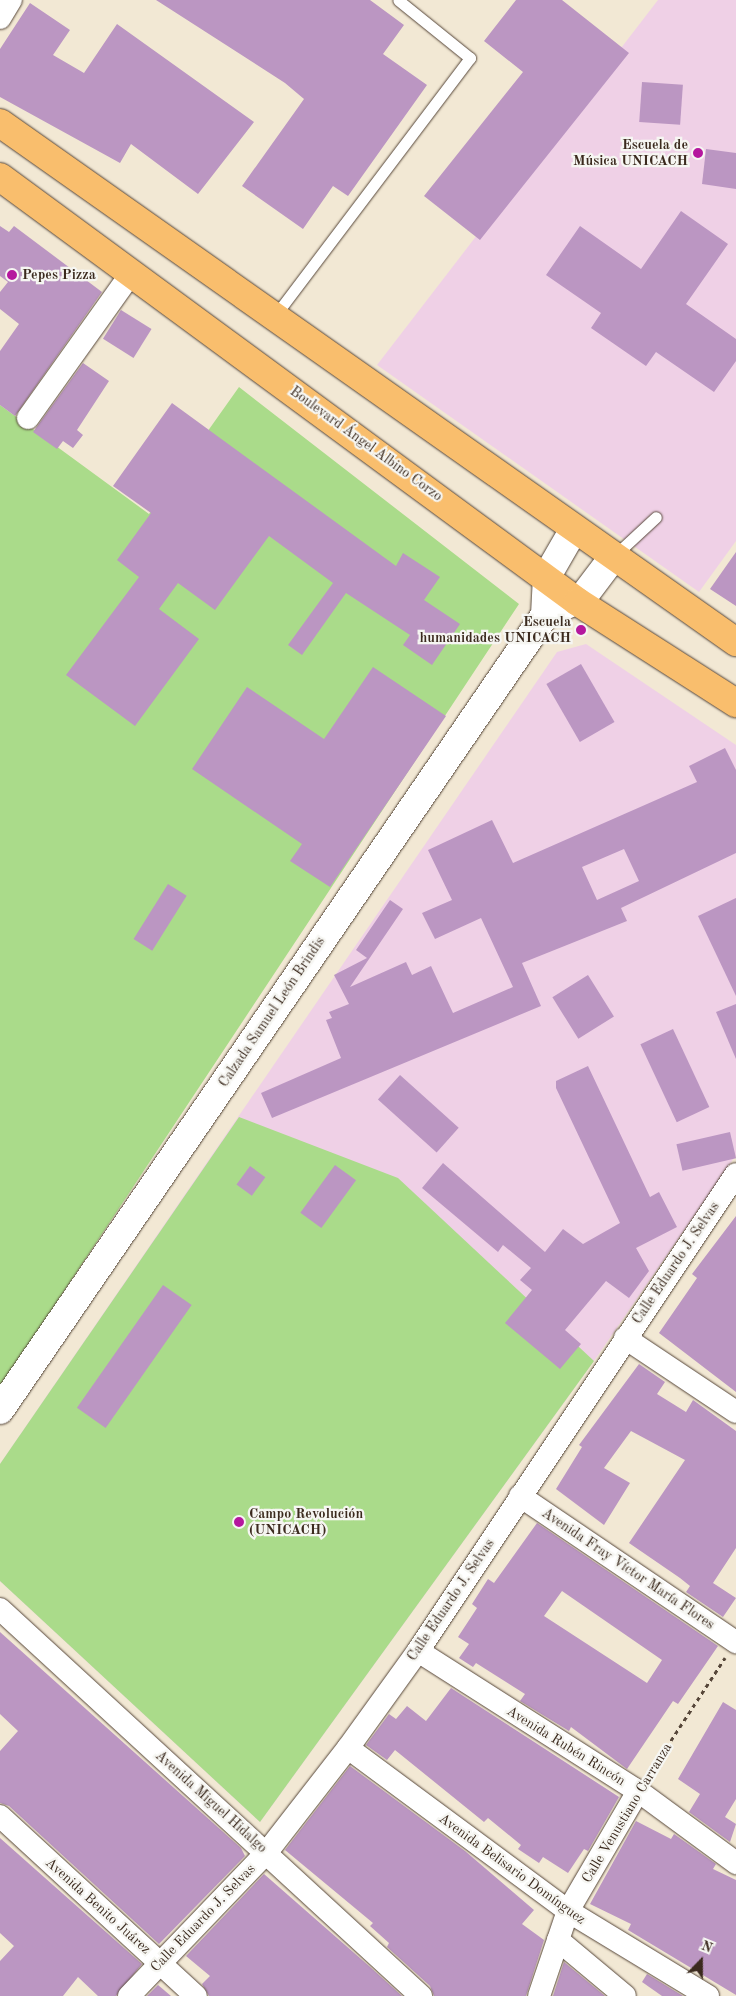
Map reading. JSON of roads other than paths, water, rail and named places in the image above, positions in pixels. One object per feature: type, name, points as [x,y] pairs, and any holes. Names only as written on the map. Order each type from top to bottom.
[{"type":"main road","points":[[0,123],[736,642]]},
{"type":"main road","name":"Boulevard Ángel Albino Corzo","points":[[0,177],[547,576],[578,602],[736,703]]},
{"type":"street","points":[[0,18],[11,0]]},
{"type":"street","points":[[28,418],[132,272]]},
{"type":"street","points":[[574,529],[547,576],[545,615],[578,602],[614,556]]},
{"type":"street","name":"Calzada Samuel León Brindis","points":[[0,1410],[545,615]]},
{"type":"street","name":"Calle Eduardo J. Selvas","points":[[129,1996],[267,1852],[348,1748],[418,1651],[625,1338],[735,1179]]},
{"type":"street","points":[[625,1338],[736,1412]]},
{"type":"street","name":"Avenida Fray Víctor María Flores","points":[[520,1496],[736,1642]]},
{"type":"street","name":"Avenida Miguel Hidalgo","points":[[0,1609],[267,1852],[421,1996]]},
{"type":"street","name":"Avenida Rubén Rincón","points":[[418,1651],[638,1791],[736,1863]]},
{"type":"street","name":"Avenida Belisario Domínguez","points":[[348,1748],[568,1911],[708,1996]]},
{"type":"street","name":"Calle Venustiano Carranza","points":[[539,1996],[568,1911],[638,1791]]},
{"type":"street","name":"Avenida Benito Juárez","points":[[0,1816],[196,1996]]},
{"type":"street","points":[[558,1940],[625,1996]]},
{"type":"lane","points":[[274,317],[470,58],[398,0]]},
{"type":"lane","points":[[614,556],[656,517]]},
{"type":"place","name":"Escuela de Música UNICACH","points":[[698,153]]},
{"type":"place","name":"Pepes Pizza","points":[[12,275]]},
{"type":"place","name":"Escuela humanidades UNICACH","points":[[581,630]]},
{"type":"place","name":"Campo Revolución (UNICACH)","points":[[239,1522]]}]
